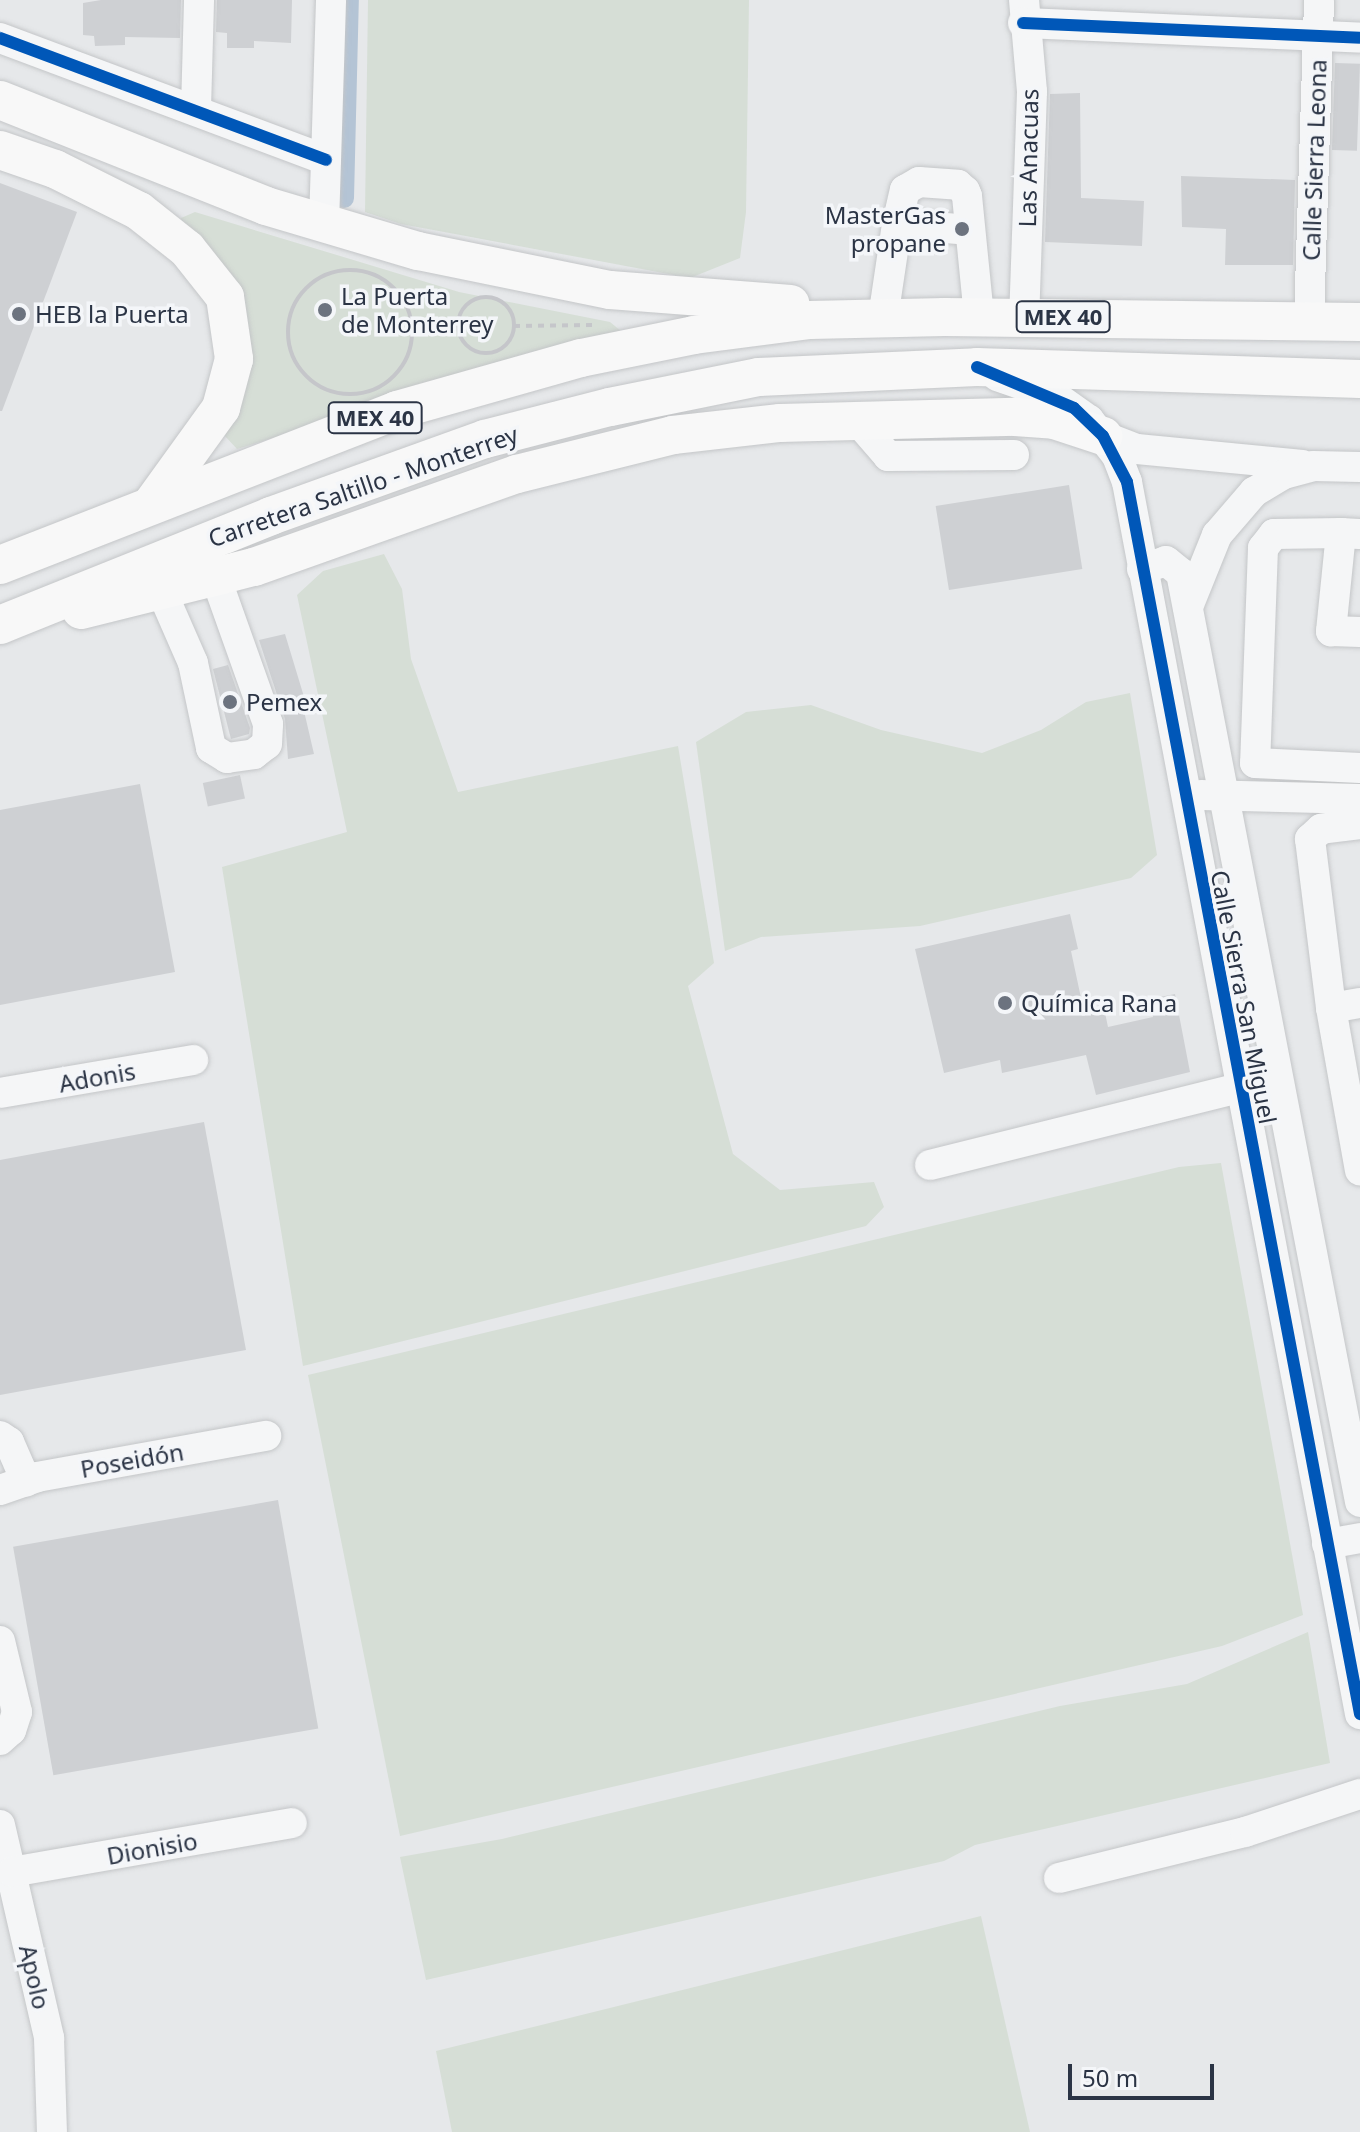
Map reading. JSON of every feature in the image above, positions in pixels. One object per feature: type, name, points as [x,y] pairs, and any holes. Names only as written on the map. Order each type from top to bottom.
[{"type":"main road","points":[[0,100],[232,193],[324,224],[464,262],[610,290],[807,305],[875,318]]},
{"type":"main road","points":[[0,150],[109,194],[187,249]]},
{"type":"main road","points":[[148,508],[212,424],[234,359],[225,297],[187,249],[176,227],[180,212],[195,200],[232,193]]},
{"type":"main road","name":"MEX 40","points":[[0,565],[384,415],[524,373],[708,333],[875,318],[1360,322]]},
{"type":"main road","name":"Carretera Saltillo - Monterrey","points":[[0,626],[256,521],[485,439],[610,407],[759,377],[977,367],[1360,379]]},
{"type":"main road","points":[[0,626],[216,578],[671,418],[759,377]]},
{"type":"main road","points":[[517,474],[697,431],[856,419],[1035,417],[1103,436]]},
{"type":"main road","points":[[0,587],[57,560],[111,523]]},
{"type":"street","points":[[196,109],[199,0]]},
{"type":"street","points":[[324,224],[331,0]]},
{"type":"street","name":"Calle Sierra Leona","points":[[1309,320],[1319,0]]},
{"type":"street","points":[[1023,12],[1360,38]]},
{"type":"street","name":"Las Anacuas","points":[[1023,12],[1032,92],[1024,317]]},
{"type":"street","points":[[0,38],[326,160]]},
{"type":"street","points":[[875,318],[905,190],[919,182],[962,187],[979,317]]},
{"type":"street","points":[[897,224],[970,230]]},
{"type":"street","name":"Calle Sierra San Miguel","points":[[977,367],[1055,396],[1103,436],[1127,482],[1182,788],[1360,1714]]},
{"type":"street","points":[[856,419],[888,456],[1014,455]]},
{"type":"street","points":[[1103,436],[1137,449],[1313,466],[1360,467]]},
{"type":"street","points":[[1188,609],[1217,535],[1237,511],[1254,492],[1284,474],[1313,466]]},
{"type":"street","points":[[1360,632],[1331,631],[1350,533],[1274,534],[1263,548],[1255,763],[1360,768]]},
{"type":"street","name":"Calle Sierra San Miguel","points":[[1142,569],[1155,562],[1174,565],[1181,573],[1360,1502]]},
{"type":"street","points":[[162,592],[193,663],[211,748],[227,758],[254,754],[267,744],[268,724],[216,578]]},
{"type":"street","points":[[1182,788],[1220,784],[1360,781]]},
{"type":"street","points":[[1220,784],[1360,799]]},
{"type":"street","points":[[1360,824],[1321,829],[1310,839],[1345,1006],[1360,1170]]},
{"type":"street","name":"Adonis","points":[[0,1093],[193,1060]]},
{"type":"street","points":[[930,1165],[1239,1088]]},
{"type":"street","points":[[0,1436],[9,1442],[13,1485]]},
{"type":"street","name":"Poseidón","points":[[13,1485],[266,1436]]},
{"type":"street","points":[[1324,1531],[1360,1512]]},
{"type":"street","points":[[1324,1531],[1360,1538]]},
{"type":"street","points":[[0,1641],[17,1712],[11,1730],[0,1740]]},
{"type":"street","points":[[1059,1878],[1245,1832],[1360,1794]]},
{"type":"street","name":"Dionisio","points":[[12,1872],[292,1823]]},
{"type":"street","name":"Apolo","points":[[0,1825],[49,2038],[52,2132]]},
{"type":"path","points":[[341,269],[362,270],[398,290],[408,308],[413,331],[410,349],[394,375],[369,392],[348,395],[328,391],[303,373],[288,346],[287,325],[304,288],[341,269]]},
{"type":"path","points":[[473,290],[516,301]]},
{"type":"path","points":[[485,297],[502,302],[514,326],[508,343],[492,352],[475,350],[459,329],[462,311],[485,297]]},
{"type":"path","points":[[514,326],[607,325]]},
{"type":"path","points":[[413,331],[459,329]]},
{"type":"path","points":[[489,362],[503,358]]},
{"type":"path","points":[[358,402],[387,393]]},
{"type":"shaded area","points":[[368,0],[749,0],[746,212],[740,258],[690,278],[401,224],[365,212]]},
{"type":"shaded area","points":[[195,212],[459,292],[610,322],[621,331],[237,449],[224,435],[242,351],[181,232],[181,218]]},
{"type":"shaded area","points":[[384,554],[402,589],[411,659],[458,792],[678,746],[714,963],[688,986],[733,1154],[780,1190],[874,1182],[884,1207],[866,1226],[303,1366],[222,867],[347,832],[297,595],[323,571]]},
{"type":"shaded area","points":[[1130,693],[1157,855],[1131,878],[920,926],[761,937],[725,951],[696,742],[746,712],[811,705],[881,730],[982,753],[1041,730],[1086,702]]},
{"type":"shaded area","points":[[1221,1163],[1303,1615],[1222,1646],[400,1836],[308,1375],[1179,1167]]},
{"type":"shaded area","points":[[1308,1632],[1330,1763],[975,1845],[944,1861],[426,1980],[400,1857],[502,1839],[1060,1706],[1187,1684]]},
{"type":"shaded area","points":[[981,1916],[1030,2132],[452,2132],[436,2051]]},
{"type":"building","points":[[101,0],[181,0],[180,38],[125,37],[125,45],[95,46],[94,36],[83,35],[83,3]]},
{"type":"building","points":[[217,0],[292,0],[291,43],[254,41],[254,48],[227,48],[227,33],[216,32]]},
{"type":"building","points":[[1335,63],[1360,64],[1357,151],[1332,150]]},
{"type":"building","points":[[1080,93],[1081,198],[1144,201],[1142,246],[1045,242],[1050,94]]},
{"type":"building","points":[[1181,176],[1295,180],[1293,265],[1225,265],[1226,229],[1182,227]]},
{"type":"building","name":"HEB la Puerta","points":[[0,183],[77,212],[2,411],[0,411]]},
{"type":"building","points":[[1069,485],[1082,569],[949,590],[936,506]]},
{"type":"building","points":[[285,634],[308,710],[304,711],[314,754],[288,759],[285,719],[259,640]]},
{"type":"building","name":"Pemex","points":[[228,665],[250,728],[249,734],[231,739],[213,669]]},
{"type":"building","points":[[240,775],[245,798],[208,806],[203,783]]},
{"type":"building","points":[[140,784],[175,972],[0,1005],[0,810]]},
{"type":"building","name":"Química Rana","points":[[1070,914],[1078,949],[1071,951],[1084,1012],[1104,1008],[1108,1027],[1153,1017],[1150,999],[1175,994],[1190,1072],[1096,1095],[1086,1055],[1002,1073],[1000,1060],[944,1073],[915,949]]},
{"type":"building","points":[[204,1122],[246,1350],[0,1395],[0,1160]]},
{"type":"building","points":[[278,1500],[318,1728],[53,1775],[13,1547]]},
{"type":"waterway","points":[[344,198],[349,0]]},
{"type":"cycle path","points":[[1023,23],[1360,38]]},
{"type":"cycle path","points":[[0,38],[326,160]]},
{"type":"cycle path","points":[[977,367],[1074,408],[1103,436],[1127,482],[1360,1714]]},
{"type":"place","name":"MasterGas propane","points":[[962,229]]},
{"type":"place","name":"La Puerta de Monterrey","points":[[325,310]]},
{"type":"place","name":"HEB la Puerta","points":[[19,314]]},
{"type":"place","name":"Pemex","points":[[230,702]]},
{"type":"place","name":"Química Rana","points":[[1005,1003]]}]
